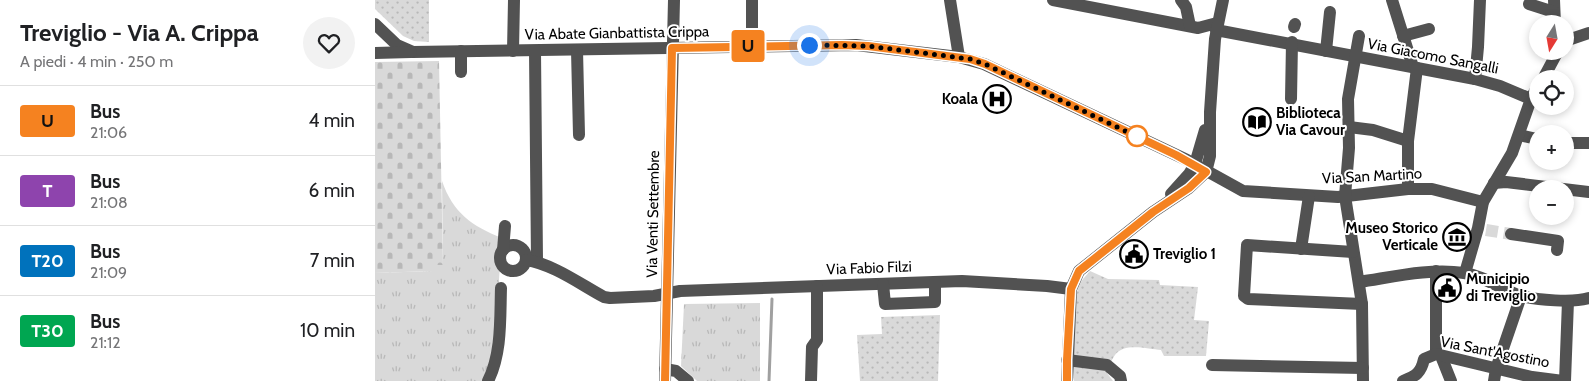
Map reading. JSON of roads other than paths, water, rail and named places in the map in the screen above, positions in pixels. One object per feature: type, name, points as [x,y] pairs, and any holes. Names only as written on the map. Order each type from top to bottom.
[{"type":"street","name":"Via Abate Gianbattista Crippa","points":[[513,52],[514,0]]},
{"type":"street","name":"Via Venti Settembre","points":[[665,375],[674,0]]},
{"type":"street","points":[[950,0],[959,57]]},
{"type":"street","name":"Via Giacomo Sangalli","points":[[1053,0],[1194,27],[1208,37],[1216,31],[1291,43],[1356,58],[1475,79],[1500,86],[1529,98]]},
{"type":"street","points":[[1181,0],[1194,27]]},
{"type":"street","points":[[1392,0],[1415,68],[1407,141],[1408,190]]},
{"type":"street","points":[[1475,79],[1480,0]]},
{"type":"street","points":[[752,1],[752,46]]},
{"type":"street","points":[[1067,381],[1071,289],[1079,271],[1153,212],[1189,188],[1210,156],[1210,112],[1216,31],[1222,1]]},
{"type":"street","points":[[1529,4],[1555,12]]},
{"type":"street","points":[[1326,51],[1330,12]]},
{"type":"street","name":"Via Abate Gianbattista Crippa","points":[[375,24],[394,43],[403,49],[413,52],[513,52],[856,45],[959,57],[985,64],[1201,168]]},
{"type":"street","points":[[1403,36],[1429,29]]},
{"type":"street","points":[[1574,38],[1589,33]]},
{"type":"street","name":"Via Giacomo Sangalli","points":[[1356,58],[1359,36]]},
{"type":"street","points":[[1291,43],[1291,99]]},
{"type":"street","points":[[577,50],[579,135]]},
{"type":"street","points":[[461,51],[461,72]]},
{"type":"street","points":[[527,263],[535,51]]},
{"type":"street","points":[[375,53],[413,52]]},
{"type":"street","points":[[1213,366],[1363,374],[1362,304],[1345,196],[1349,148],[1349,99],[1356,58]]},
{"type":"street","points":[[1465,273],[1482,229],[1483,202],[1512,153],[1529,105]]},
{"type":"street","points":[[1349,127],[1373,130],[1407,141]]},
{"type":"street","points":[[1519,135],[1529,137]]},
{"type":"street","points":[[1574,143],[1589,143]]},
{"type":"street","name":"Via San Martino","points":[[1201,168],[1243,191],[1338,197],[1432,189],[1483,202]]},
{"type":"street","points":[[1494,183],[1506,182],[1589,192]]},
{"type":"street","points":[[1301,249],[1309,196]]},
{"type":"street","points":[[488,381],[498,348],[505,226]]},
{"type":"street","points":[[1511,234],[1558,241],[1557,250]]},
{"type":"street","points":[[502,256],[510,245],[518,246],[524,251],[527,263]]},
{"type":"street","points":[[1353,252],[1247,245],[1244,296],[1248,299],[1362,304]]},
{"type":"street","points":[[502,256],[507,269],[527,263]]},
{"type":"street","points":[[501,288],[511,275],[527,263]]},
{"type":"street","name":"Via Fabio Filzi","points":[[527,263],[604,297],[654,296],[667,293],[817,286],[985,281],[1071,289]]},
{"type":"street","points":[[1436,271],[1439,355],[1451,381]]},
{"type":"street","points":[[1359,282],[1420,272],[1465,273],[1481,277],[1521,296],[1568,301],[1589,298]]},
{"type":"street","points":[[883,284],[885,304],[935,302],[935,282]]},
{"type":"street","points":[[811,381],[812,347],[817,340],[817,286]]},
{"type":"street","points":[[1495,375],[1521,296]]},
{"type":"street","points":[[1564,381],[1568,301]]},
{"type":"street","name":"Via Sant'Agostino","points":[[1403,381],[1413,377],[1422,369],[1424,359],[1439,355],[1495,375],[1564,381]]},
{"type":"street","points":[[1067,360],[1107,365],[1120,376],[1121,381]]},
{"type":"street","points":[[665,375],[675,371],[688,381]]},
{"type":"waterway","points":[[769,381],[772,299]]},
{"type":"tunnel","points":[[1486,230],[1511,234]]},
{"type":"place","name":"Koala","points":[[997,99]]},
{"type":"place","name":"Biblioteca Via Cavour","points":[[1257,122]]},
{"type":"place","name":"Museo Storico Verticale","points":[[1457,237]]},
{"type":"place","name":"Treviglio 1","points":[[1134,254]]},
{"type":"place","name":"Municipio di Treviglio","points":[[1447,288]]}]
